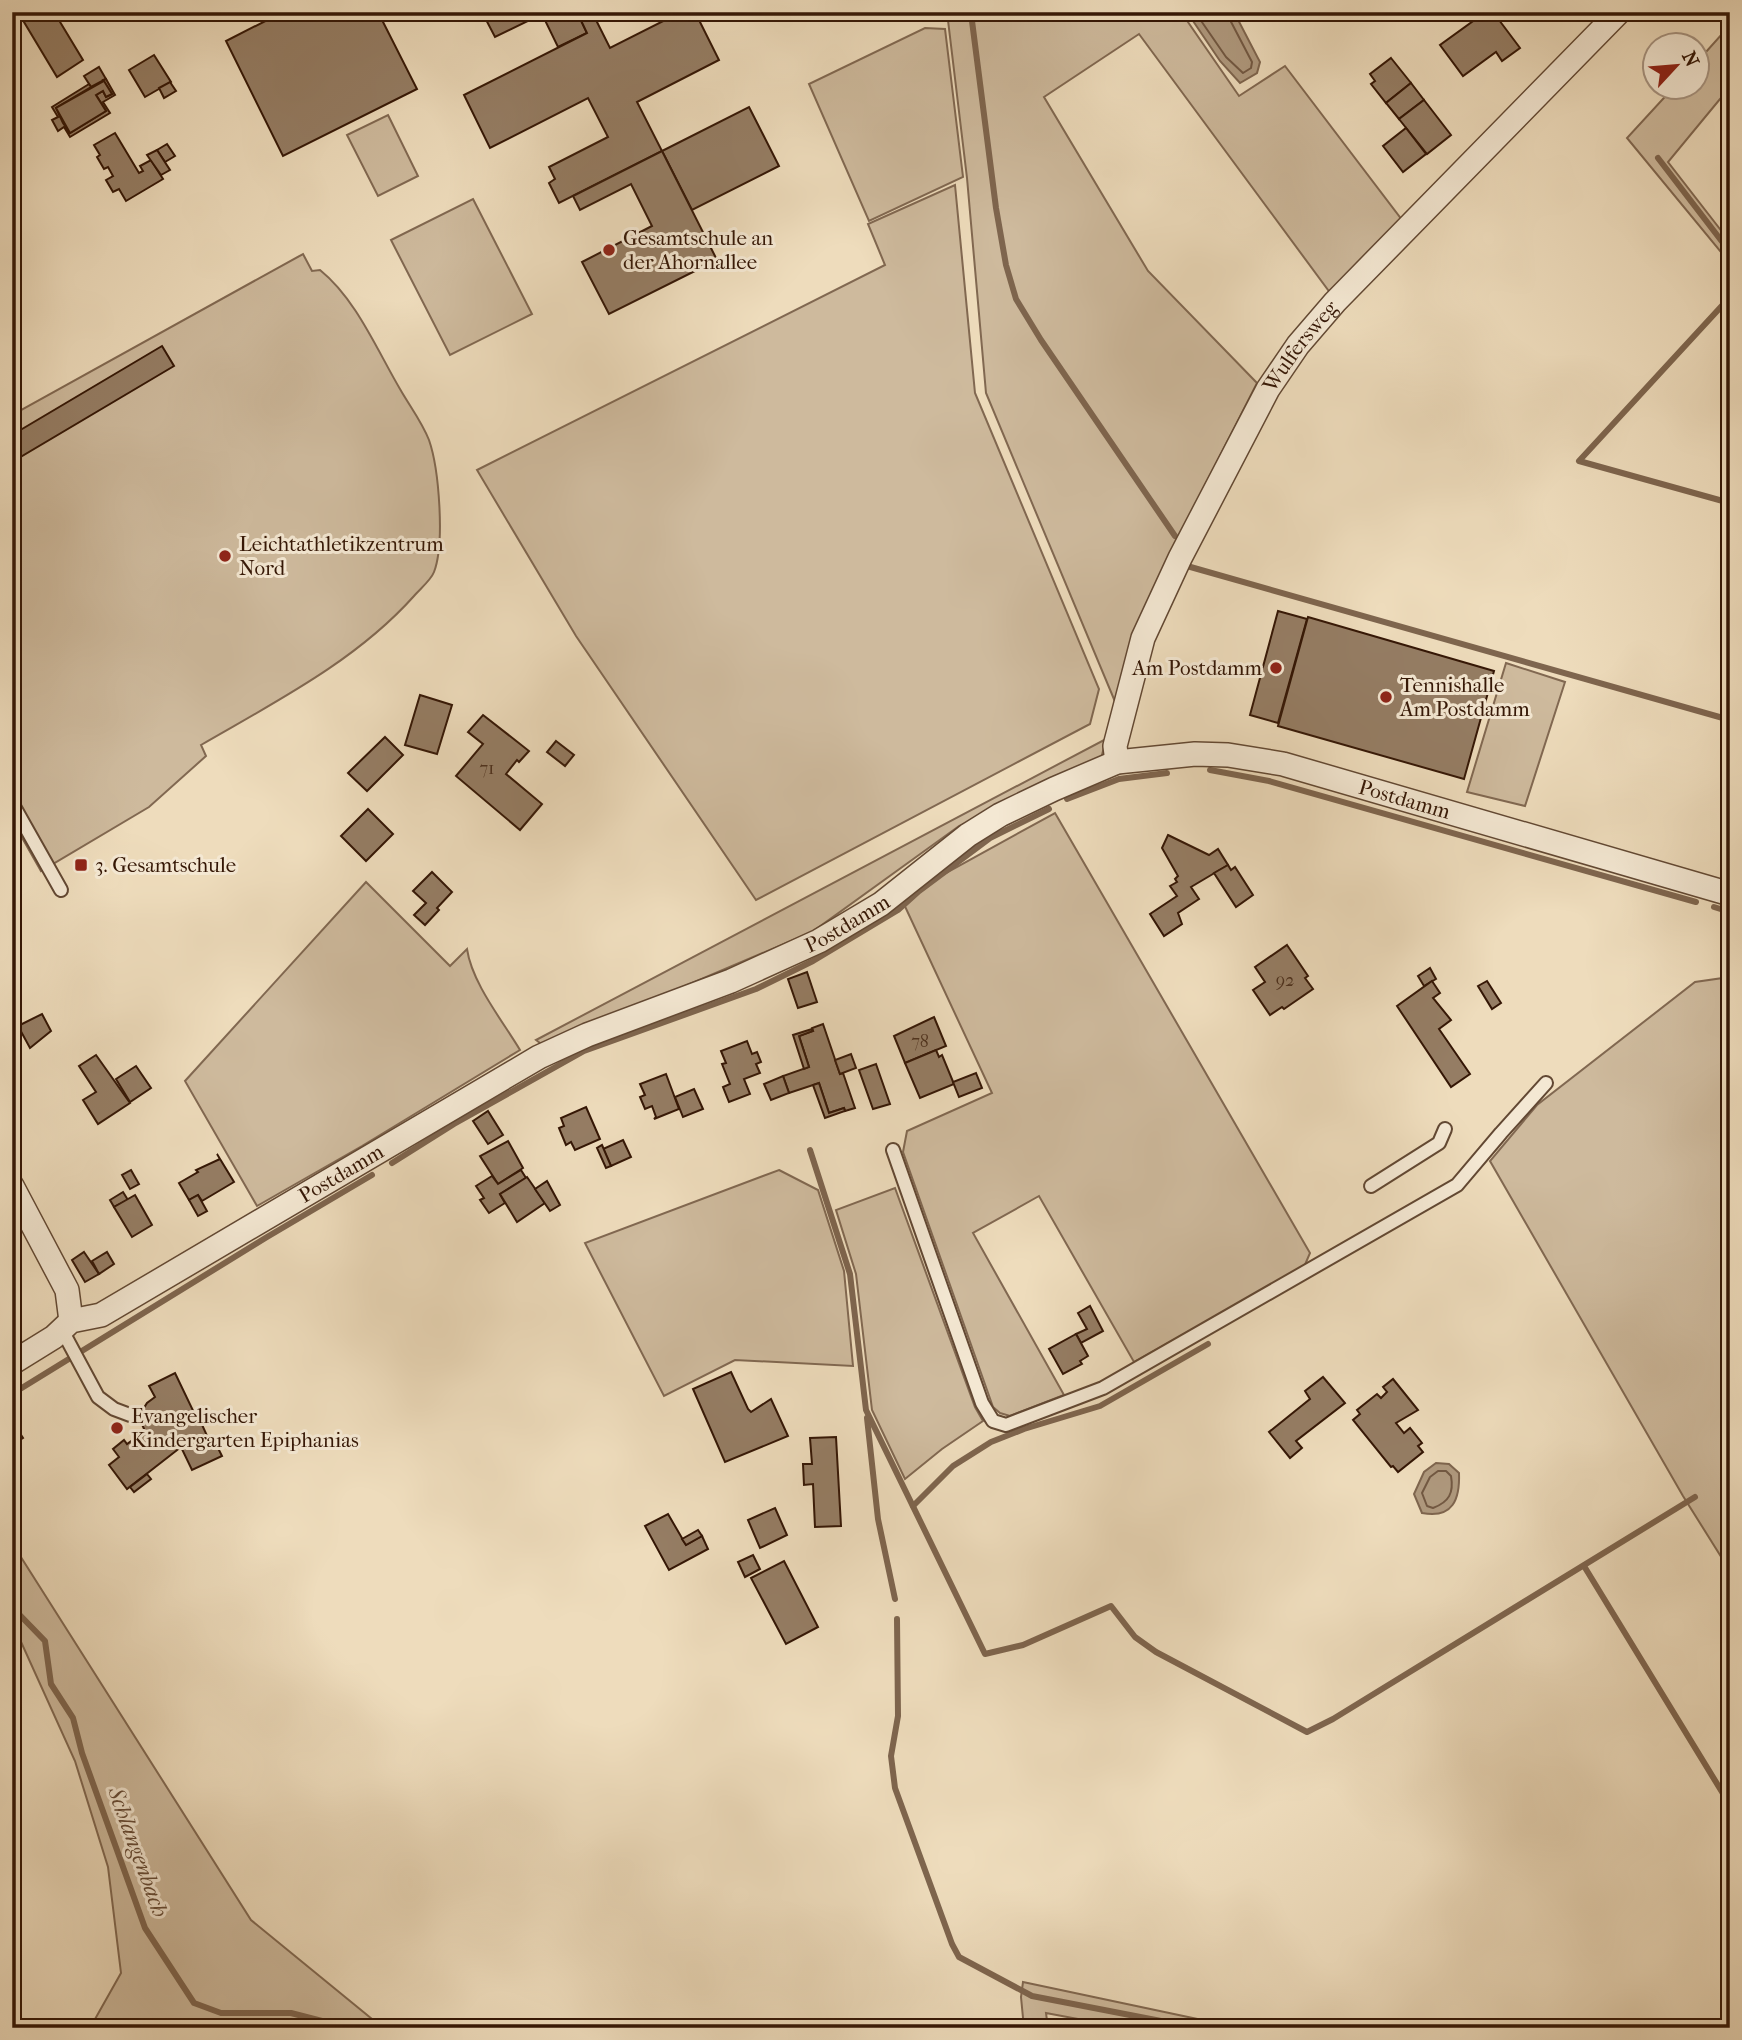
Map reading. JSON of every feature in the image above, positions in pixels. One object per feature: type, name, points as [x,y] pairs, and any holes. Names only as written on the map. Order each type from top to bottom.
[{"type":"street","name":"Wulfersweg","points":[[1117,762],[1115,746],[1143,638],[1180,558],[1268,389],[1298,345],[1335,302],[1619,12]]},
{"type":"street","name":"Postdamm","points":[[12,1363],[54,1337],[71,1340],[101,1315],[539,1057],[587,1035],[732,981],[819,941],[881,904],[968,835],[1000,815],[1117,762],[1195,754],[1228,755],[1283,764],[1730,894]]},
{"type":"street","points":[[12,1186],[67,1290],[71,1340]]},
{"type":"lane","points":[[12,803],[61,890]]},
{"type":"lane","points":[[894,1150],[982,1404],[993,1421],[1006,1425],[1103,1388],[1457,1185],[1546,1083]]},
{"type":"lane","points":[[1371,1186],[1439,1143],[1445,1129]]},
{"type":"lane","points":[[71,1340],[98,1397],[114,1409],[130,1415]]},
{"type":"shaded area","points":[[947,12],[1181,12],[1239,96],[1285,66],[1402,220],[1331,294],[1139,34],[1044,97],[1148,271],[1257,383],[1179,537],[1116,704],[986,393],[967,178]]},
{"type":"shaded area","points":[[1730,25],[1730,90],[1668,162],[1730,242],[1730,263],[1627,138],[1660,102],[1710,102],[1710,47]]},
{"type":"shaded area","points":[[925,28],[945,29],[963,177],[869,221],[809,84]]},
{"type":"shaded area","points":[[388,115],[418,176],[378,196],[347,135]]},
{"type":"shaded area","points":[[955,185],[975,393],[1099,689],[1090,724],[756,900],[576,636],[477,470],[885,265],[868,224]]},
{"type":"shaded area","points":[[473,199],[532,314],[450,355],[391,240]]},
{"type":"shaded area","name":"Leichtathletikzentrum Nord","points":[[303,254],[312,271],[320,270],[355,310],[429,440],[436,469],[440,525],[434,572],[367,641],[314,679],[201,745],[206,756],[149,807],[41,871],[12,820],[12,415]]},
{"type":"shaded area","points":[[1506,663],[1565,682],[1525,806],[1467,792]]},
{"type":"shaded area","points":[[1106,739],[1101,759],[959,826],[812,932],[544,1046],[536,1040]]},
{"type":"shaded area","points":[[1055,813],[1310,1253],[1304,1267],[1134,1362],[1039,1196],[973,1233],[1064,1395],[1010,1416],[993,1407],[903,1152],[907,1131],[992,1093],[902,900],[915,890]]},
{"type":"shaded area","points":[[366,882],[450,966],[467,949],[481,988],[520,1050],[257,1206],[185,1081]]},
{"type":"shaded area","points":[[1730,977],[1730,1571],[1683,1496],[1490,1161],[1537,1105],[1695,982]]},
{"type":"shaded area","points":[[779,1170],[818,1190],[844,1271],[853,1366],[735,1360],[664,1396],[585,1243]]},
{"type":"shaded area","points":[[895,1188],[975,1407],[983,1421],[905,1479],[872,1410],[856,1274],[836,1210]]},
{"type":"shaded area","points":[[12,1543],[251,1920],[383,2028],[211,2028],[180,2023],[178,2028],[90,2028],[121,1973],[108,1867],[75,1761],[12,1622]]},
{"type":"shaded area","points":[[1023,1982],[1240,2028],[1126,2028],[1046,2013],[1048,2028],[1024,2028],[1021,1997]]},
{"type":"water","points":[[1187,12],[1234,12],[1260,62],[1257,73],[1240,83],[1220,61]]},
{"type":"water","points":[[1436,1463],[1449,1464],[1459,1473],[1456,1499],[1448,1510],[1441,1513],[1422,1513],[1414,1494],[1424,1472]]},
{"type":"building","points":[[40,12],[54,12],[83,60],[57,77],[24,22]]},
{"type":"building","points":[[283,12],[378,12],[417,89],[283,156],[226,41]]},
{"type":"building","points":[[482,12],[577,12],[587,33],[558,47],[542,14],[495,37]]},
{"type":"building","points":[[577,12],[592,12],[610,48],[681,12],[695,12],[719,60],[637,102],[662,151],[559,203],[549,183],[555,179],[549,167],[608,137],[588,98],[490,148],[464,95],[587,33]]},
{"type":"building","points":[[1479,12],[1493,12],[1520,48],[1502,61],[1496,52],[1463,76],[1440,45],[1480,16]]},
{"type":"building","points":[[154,55],[171,82],[145,97],[129,70]]},
{"type":"building","points":[[1391,58],[1411,83],[1386,103],[1371,84],[1375,81],[1370,74]]},
{"type":"building","points":[[99,67],[106,79],[91,87],[84,76]]},
{"type":"building","points":[[106,79],[115,95],[103,102],[110,113],[70,137],[64,127],[58,131],[52,120],[58,117],[52,107],[89,84],[91,87],[56,108],[63,123],[70,133],[106,111],[96,95],[103,91],[106,97],[112,94],[103,80]]},
{"type":"building","points":[[104,81],[112,94],[106,97],[103,91],[96,95],[106,111],[70,133],[56,108]]},
{"type":"building","points":[[170,82],[176,91],[164,98],[159,88]]},
{"type":"building","points":[[1411,83],[1424,100],[1399,119],[1386,103]]},
{"type":"building","points":[[1424,100],[1451,135],[1427,154],[1399,119]]},
{"type":"building","points":[[749,107],[779,166],[692,210],[662,151]]},
{"type":"building","points":[[1406,128],[1426,154],[1403,172],[1383,146]]},
{"type":"building","points":[[115,133],[139,173],[143,171],[140,166],[151,160],[163,179],[126,201],[119,189],[113,192],[106,180],[113,176],[108,167],[104,169],[94,145]]},
{"type":"building","points":[[167,144],[175,156],[165,162],[157,150]]},
{"type":"building","points":[[157,150],[170,170],[161,175],[147,155]]},
{"type":"building","points":[[662,151],[717,260],[609,314],[582,262],[652,226],[631,184],[580,210],[573,196]]},
{"type":"building","points":[[162,346],[174,366],[12,462],[12,435]]},
{"type":"building","points":[[1278,611],[1307,619],[1278,723],[1250,715]]},
{"type":"building","name":"Tennishalle Am Postdamm","points":[[1308,617],[1494,671],[1464,779],[1278,726]]},
{"type":"building","points":[[420,695],[452,705],[437,754],[405,745]]},
{"type":"building","points":[[483,715],[529,751],[519,762],[517,760],[506,774],[542,804],[520,830],[456,776],[483,744],[468,732]]},
{"type":"building","points":[[385,737],[403,755],[367,791],[348,773]]},
{"type":"building","points":[[556,741],[574,755],[565,766],[547,752]]},
{"type":"building","points":[[368,809],[393,834],[366,861],[341,836]]},
{"type":"building","points":[[1168,835],[1209,855],[1218,849],[1228,865],[1191,887],[1199,899],[1178,913],[1182,924],[1164,936],[1150,914],[1177,896],[1170,886],[1177,882],[1175,879],[1178,876],[1162,848]]},
{"type":"building","points":[[1228,865],[1231,870],[1235,867],[1253,895],[1236,907],[1214,873]]},
{"type":"building","points":[[432,872],[452,892],[425,925],[414,915],[426,903],[413,891]]},
{"type":"building","points":[[1287,945],[1308,976],[1305,978],[1313,989],[1284,1009],[1282,1007],[1270,1015],[1253,990],[1265,982],[1255,967]]},
{"type":"building","points":[[1430,968],[1436,979],[1424,986],[1418,976]]},
{"type":"building","points":[[807,972],[817,1002],[798,1008],[788,979]]},
{"type":"building","points":[[1432,981],[1440,993],[1433,998],[1451,1020],[1439,1029],[1470,1074],[1451,1087],[1397,1006]]},
{"type":"building","points":[[1487,981],[1501,1003],[1492,1009],[1478,986]]},
{"type":"building","points":[[42,1014],[51,1031],[30,1048],[18,1026]]},
{"type":"building","points":[[934,1017],[946,1046],[905,1063],[894,1036]]},
{"type":"building","points":[[823,1024],[855,1108],[829,1113],[819,1083],[789,1093],[783,1076],[809,1067],[799,1036]]},
{"type":"building","points":[[812,1029],[813,1031],[799,1036],[809,1067],[804,1069],[793,1035]]},
{"type":"building","points":[[747,1041],[752,1054],[757,1052],[761,1062],[756,1064],[760,1073],[744,1079],[750,1094],[729,1102],[723,1087],[730,1084],[722,1064],[726,1063],[721,1051]]},
{"type":"building","points":[[936,1050],[939,1057],[942,1055],[954,1084],[920,1098],[905,1063]]},
{"type":"building","points":[[851,1054],[856,1068],[840,1074],[835,1060]]},
{"type":"building","points":[[96,1055],[130,1103],[98,1124],[83,1100],[96,1092],[79,1066]]},
{"type":"building","points":[[876,1064],[890,1104],[873,1109],[859,1070]]},
{"type":"building","points":[[136,1066],[151,1088],[130,1102],[116,1079]]},
{"type":"building","points":[[976,1073],[982,1088],[959,1097],[953,1082]]},
{"type":"building","points":[[666,1074],[679,1109],[654,1119],[656,1117],[652,1106],[645,1109],[640,1097],[645,1095],[640,1084]]},
{"type":"building","points":[[783,1076],[789,1093],[771,1100],[764,1084]]},
{"type":"building","points":[[819,1083],[829,1113],[844,1108],[845,1111],[825,1118],[813,1085]]},
{"type":"building","points":[[694,1089],[703,1109],[683,1117],[675,1097]]},
{"type":"building","points":[[586,1107],[600,1139],[575,1150],[571,1142],[566,1145],[559,1128],[564,1126],[561,1118]]},
{"type":"building","points":[[488,1111],[503,1135],[488,1144],[473,1121]]},
{"type":"building","points":[[623,1140],[631,1157],[611,1166],[603,1149]]},
{"type":"building","points":[[508,1141],[523,1168],[498,1184],[480,1156]]},
{"type":"building","points":[[602,1145],[611,1166],[606,1168],[597,1148]]},
{"type":"building","points":[[217,1154],[234,1182],[202,1201],[198,1195],[189,1200],[179,1183],[198,1172],[196,1170],[220,1159]]},
{"type":"building","points":[[131,1170],[139,1184],[130,1189],[122,1175]]},
{"type":"building","points":[[521,1170],[526,1178],[500,1194],[505,1203],[489,1213],[480,1200],[484,1198],[476,1186],[492,1176],[498,1184]]},
{"type":"building","points":[[527,1177],[545,1203],[517,1222],[500,1194]]},
{"type":"building","points":[[547,1181],[560,1205],[550,1211],[535,1189]]},
{"type":"building","points":[[123,1192],[128,1200],[114,1207],[110,1200]]},
{"type":"building","points":[[135,1195],[152,1225],[132,1237],[114,1207]]},
{"type":"building","points":[[198,1195],[207,1211],[198,1216],[189,1200]]},
{"type":"building","points":[[84,1252],[99,1274],[85,1282],[72,1260]]},
{"type":"building","points":[[107,1252],[114,1264],[99,1274],[92,1261]]},
{"type":"building","points":[[1090,1306],[1103,1331],[1081,1343],[1076,1334],[1087,1329],[1078,1313]]},
{"type":"building","points":[[1076,1334],[1088,1356],[1080,1361],[1082,1364],[1063,1374],[1049,1349]]},
{"type":"building","points":[[731,1372],[751,1412],[771,1399],[788,1436],[725,1462],[693,1389]]},
{"type":"building","points":[[175,1373],[197,1419],[199,1418],[208,1438],[212,1436],[222,1456],[192,1470],[181,1447],[127,1489],[109,1465],[119,1457],[113,1449],[124,1440],[127,1444],[145,1431],[140,1420],[142,1411],[155,1397],[149,1386]]},
{"type":"building","points":[[1323,1377],[1345,1403],[1296,1441],[1302,1448],[1290,1458],[1269,1432],[1310,1399],[1305,1391]]},
{"type":"building","points":[[1393,1379],[1418,1410],[1396,1423],[1404,1433],[1410,1428],[1422,1443],[1418,1446],[1423,1452],[1398,1472],[1353,1420],[1360,1414],[1357,1410],[1377,1394],[1381,1398],[1387,1392],[1383,1387]]},
{"type":"building","points":[[14,1424],[23,1438],[12,1445],[12,1425]]},
{"type":"building","points":[[836,1437],[841,1526],[815,1527],[813,1484],[804,1485],[803,1464],[812,1464],[810,1438]]},
{"type":"building","points":[[147,1474],[151,1479],[134,1492],[130,1487]]},
{"type":"building","points":[[775,1508],[787,1535],[760,1548],[748,1520]]},
{"type":"building","points":[[668,1514],[686,1545],[702,1536],[708,1549],[669,1570],[645,1526]]},
{"type":"building","points":[[698,1530],[702,1536],[686,1545],[682,1539]]},
{"type":"building","points":[[753,1555],[760,1569],[745,1577],[738,1562]]},
{"type":"building","points":[[784,1561],[818,1627],[786,1644],[751,1578]]},
{"type":"waterway","points":[[973,12],[996,208],[1006,265],[1016,299],[1175,536]]},
{"type":"waterway","points":[[1658,158],[1730,252]]},
{"type":"waterway","points":[[1730,297],[1579,461],[1730,503]]},
{"type":"waterway","points":[[1187,566],[1730,720]]},
{"type":"waterway","points":[[1210,770],[1269,781],[1696,902]]},
{"type":"waterway","points":[[1067,799],[1119,779],[1167,773]]},
{"type":"waterway","points":[[392,1163],[454,1124],[584,1051],[756,989],[813,961],[898,910],[990,838],[1049,809]]},
{"type":"waterway","points":[[1714,907],[1730,912]]},
{"type":"waterway","points":[[810,1150],[850,1274],[866,1410],[985,1654],[1023,1645],[1111,1606],[1135,1637],[1156,1652],[1307,1732],[1333,1719],[1695,1497]]},
{"type":"waterway","points":[[12,1394],[372,1175]]},
{"type":"waterway","points":[[913,1506],[953,1466],[991,1442],[1100,1406],[1208,1344]]},
{"type":"waterway","points":[[867,1418],[878,1519],[895,1599]]},
{"type":"waterway","points":[[1584,1566],[1730,1805]]},
{"type":"waterway","name":"Schlangenbach","points":[[12,1607],[45,1641],[51,1684],[73,1718],[82,1753],[145,1928],[194,2003],[221,2013],[291,2013],[349,2028]]},
{"type":"waterway","points":[[897,1619],[898,1716],[891,1756],[895,1788],[959,1957],[1032,1996],[1197,2028]]},
{"type":"place","name":"Gesamtschule an der Ahornallee","points":[[609,250]]},
{"type":"place","name":"Leichtathletikzentrum Nord","points":[[225,556]]},
{"type":"place","name":"Am Postdamm","points":[[1276,668]]},
{"type":"place","name":"Tennishalle Am Postdamm","points":[[1386,697]]},
{"type":"place","name":"3. Gesamtschule","points":[[81,865]]},
{"type":"place","name":"Evangelischer Kindergarten Epiphanias","points":[[117,1428]]}]
